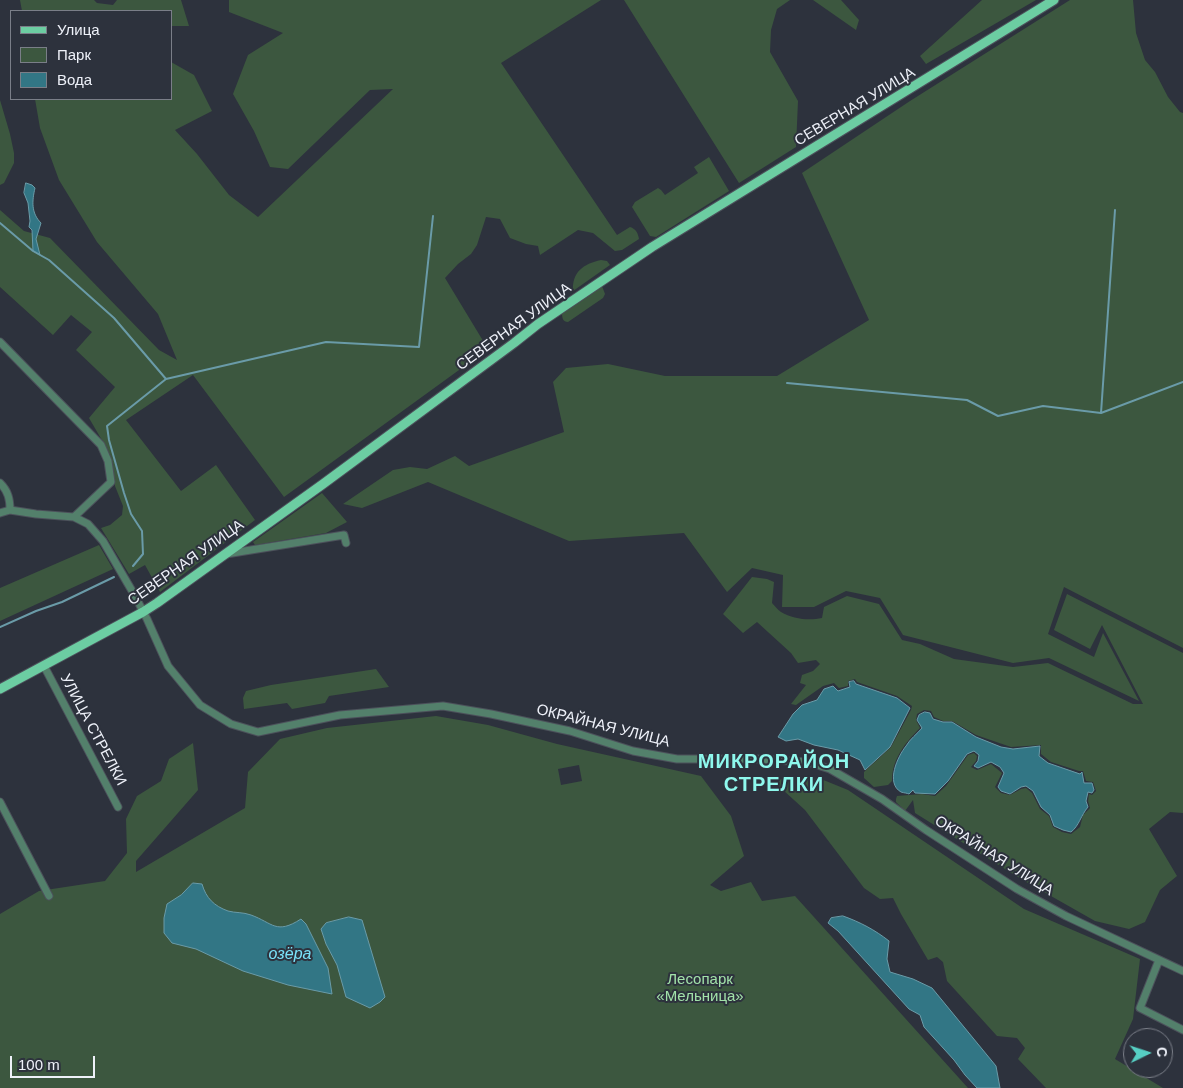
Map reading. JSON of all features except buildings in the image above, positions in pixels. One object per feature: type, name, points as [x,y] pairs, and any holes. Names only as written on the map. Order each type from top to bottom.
[{"type":"main road","name":"СЕВЕРНАЯ УЛИЦА","points":[[0,689],[143,612],[323,484],[538,324],[631,261],[1054,0]]},
{"type":"street","points":[[0,342],[101,445],[108,461],[111,482],[74,517],[10,510],[0,512]]},
{"type":"street","points":[[0,483],[5,488],[10,499],[10,510]]},
{"type":"street","name":"ОКРАЙНАЯ УЛИЦА","points":[[74,517],[88,524],[103,541],[135,596],[168,666],[200,705],[231,724],[258,732],[340,715],[444,706],[570,731],[633,751],[678,758],[808,762],[830,769],[882,799],[1017,889],[1066,916],[1183,971]]},
{"type":"street","points":[[223,555],[344,535],[346,544]]},
{"type":"street","name":"УЛИЦА СТРЕЛКИ","points":[[44,666],[118,807]]},
{"type":"street","points":[[0,802],[49,896]]},
{"type":"street","points":[[1159,960],[1140,1008],[1183,1030]]},
{"type":"green space","points":[[20,0],[94,0],[97,3],[113,5],[117,0],[181,0],[189,26],[172,26],[172,10],[22,10]]},
{"type":"green space","points":[[229,0],[601,0],[501,63],[617,235],[630,227],[634,229],[639,239],[622,250],[615,251],[593,233],[578,230],[540,255],[538,246],[510,238],[500,219],[486,217],[477,245],[471,254],[445,278],[488,349],[284,497],[193,375],[126,420],[181,491],[216,465],[255,520],[160,592],[145,565],[129,574],[101,528],[110,525],[122,515],[123,506],[115,486],[111,463],[103,442],[89,418],[115,387],[76,350],[92,332],[71,315],[53,335],[0,287],[0,210],[24,231],[50,238],[159,350],[177,360],[158,314],[97,242],[59,180],[40,128],[35,100],[172,100],[172,63],[194,75],[212,111],[175,130],[197,154],[229,195],[258,217],[393,89],[370,90],[288,169],[270,167],[254,131],[233,94],[248,55],[283,33],[229,12]]},
{"type":"green space","points":[[624,0],[790,0],[777,9],[771,30],[770,52],[798,101],[796,147],[739,183]]},
{"type":"green space","points":[[813,0],[841,0],[859,20],[856,30]]},
{"type":"green space","points":[[982,0],[1036,0],[926,64],[920,56]]},
{"type":"green space","points":[[1070,0],[1133,0],[1136,33],[1145,60],[1155,72],[1168,97],[1180,112],[1183,113],[1183,648],[1064,587],[1048,634],[1094,657],[1103,633],[1139,701],[1049,658],[1013,663],[903,635],[880,598],[846,591],[814,607],[782,607],[783,575],[752,568],[727,592],[684,533],[569,541],[428,482],[362,508],[343,504],[393,470],[410,467],[427,469],[455,456],[469,466],[564,432],[553,382],[566,368],[608,364],[665,376],[777,376],[869,320],[802,173],[910,101]]},
{"type":"green space","points":[[0,100],[10,134],[14,163],[4,183],[0,185]]},
{"type":"green space","points":[[709,157],[729,191],[656,237],[650,236],[632,207],[635,202],[658,188],[665,195],[698,173],[694,167]]},
{"type":"green space","points":[[601,260],[607,261],[610,265],[573,291],[574,279],[580,270],[589,264]]},
{"type":"green space","points":[[602,286],[605,294],[603,298],[568,322],[564,320],[562,313]]},
{"type":"green space","points":[[322,493],[347,522],[326,533],[255,545],[253,542]]},
{"type":"green space","points":[[99,545],[113,569],[0,621],[0,588]]},
{"type":"green space","points":[[752,577],[774,582],[772,603],[781,612],[796,618],[822,618],[824,607],[847,596],[879,604],[902,640],[920,644],[954,659],[1013,667],[1048,663],[1133,704],[1143,704],[1102,625],[1090,649],[1054,630],[1067,594],[1183,653],[1183,813],[1170,812],[1149,829],[1177,876],[1160,890],[1145,922],[1129,929],[1095,921],[1021,879],[915,813],[913,800],[905,811],[896,802],[897,796],[922,794],[935,796],[946,786],[968,755],[974,753],[977,756],[976,761],[971,767],[977,770],[991,764],[1002,773],[995,787],[1001,793],[1010,795],[1026,788],[1032,793],[1040,809],[1049,816],[1053,827],[1071,834],[1080,827],[1083,815],[1090,808],[1089,794],[1092,795],[1096,791],[1093,782],[1086,781],[1083,771],[1051,762],[1041,754],[1041,745],[1011,747],[976,735],[952,721],[943,721],[934,717],[931,711],[924,710],[917,714],[916,720],[920,728],[900,752],[894,766],[892,781],[888,785],[874,787],[864,778],[864,772],[891,747],[912,706],[897,696],[857,682],[855,679],[848,681],[848,686],[839,688],[834,683],[823,686],[796,705],[791,704],[806,685],[800,683],[802,675],[813,671],[820,664],[816,660],[798,663],[791,653],[757,622],[743,633],[723,614]]},
{"type":"green space","points":[[376,669],[389,687],[329,696],[325,703],[292,709],[287,703],[244,709],[243,698],[246,691],[271,685]]},
{"type":"green space","name":"Лесопарк «Мельница»","points":[[436,716],[488,725],[557,744],[701,776],[731,816],[744,856],[710,885],[721,891],[751,882],[762,901],[795,896],[968,1088],[0,1088],[0,914],[39,891],[105,881],[127,853],[126,819],[137,796],[161,781],[169,759],[193,743],[198,790],[136,861],[136,872],[245,808],[248,772],[280,739],[327,728]],"holes":[[[579,765],[582,781],[561,785],[558,769]]]},
{"type":"green space","points":[[821,779],[848,790],[1024,909],[1140,959],[1133,1019],[1129,1028],[1123,1028],[1123,1041],[1115,1059],[1123,1064],[1123,1078],[1146,1078],[1163,1088],[1046,1088],[1018,1059],[1025,1048],[1017,1038],[997,1036],[947,981],[943,962],[937,957],[928,960],[893,898],[880,899],[864,888],[805,810],[772,780]]},
{"type":"water","points":[[26,183],[35,188],[33,207],[35,215],[41,223],[36,239],[40,255],[33,251],[28,203],[24,193]]},
{"type":"water","points":[[854,681],[856,684],[897,698],[910,708],[890,747],[865,770],[860,760],[838,750],[814,745],[798,739],[786,741],[778,737],[793,714],[802,705],[817,700],[824,689],[833,686],[838,691],[850,687],[849,682]]},
{"type":"water","points":[[925,712],[930,713],[933,719],[952,722],[976,737],[1001,747],[1013,749],[1040,746],[1039,756],[1048,763],[1080,774],[1082,772],[1084,783],[1092,783],[1094,790],[1092,793],[1088,792],[1086,801],[1088,807],[1076,827],[1071,832],[1054,826],[1050,815],[1041,807],[1033,791],[1026,786],[1010,794],[1001,791],[998,787],[1004,773],[1000,767],[991,762],[978,768],[974,766],[978,761],[979,755],[974,751],[967,754],[948,781],[935,794],[915,793],[913,790],[909,794],[901,792],[896,788],[894,782],[894,769],[909,741],[922,728],[917,720],[919,715]]},
{"type":"water","name":"озёра","points":[[193,883],[202,884],[211,901],[228,911],[248,914],[280,927],[293,924],[301,919],[306,924],[328,968],[332,994],[288,985],[243,971],[196,949],[172,943],[164,933],[164,918],[167,904],[181,895]]},
{"type":"water","points":[[843,916],[867,927],[889,941],[887,959],[890,972],[913,979],[932,988],[996,1066],[1000,1088],[977,1088],[965,1075],[924,1027],[920,1015],[909,1009],[838,931],[828,923],[831,918]]},
{"type":"water","points":[[349,917],[362,920],[385,997],[370,1008],[346,997],[337,965],[326,944],[321,929],[326,923]]},
{"type":"waterway","points":[[787,383],[967,400],[998,416],[1043,406],[1101,413],[1115,210]]},
{"type":"waterway","points":[[166,379],[326,342],[419,347],[433,216]]},
{"type":"waterway","points":[[0,223],[33,251],[49,260],[114,318],[166,379],[107,426],[109,440],[124,493],[131,514],[142,531],[143,554],[133,566]]},
{"type":"waterway","points":[[1101,413],[1183,382]]},
{"type":"waterway","points":[[0,627],[62,602],[114,577]]},
{"type":"district","name":"МИКРОРАЙОН СТРЕЛКИ","points":[[774,774]]}]
